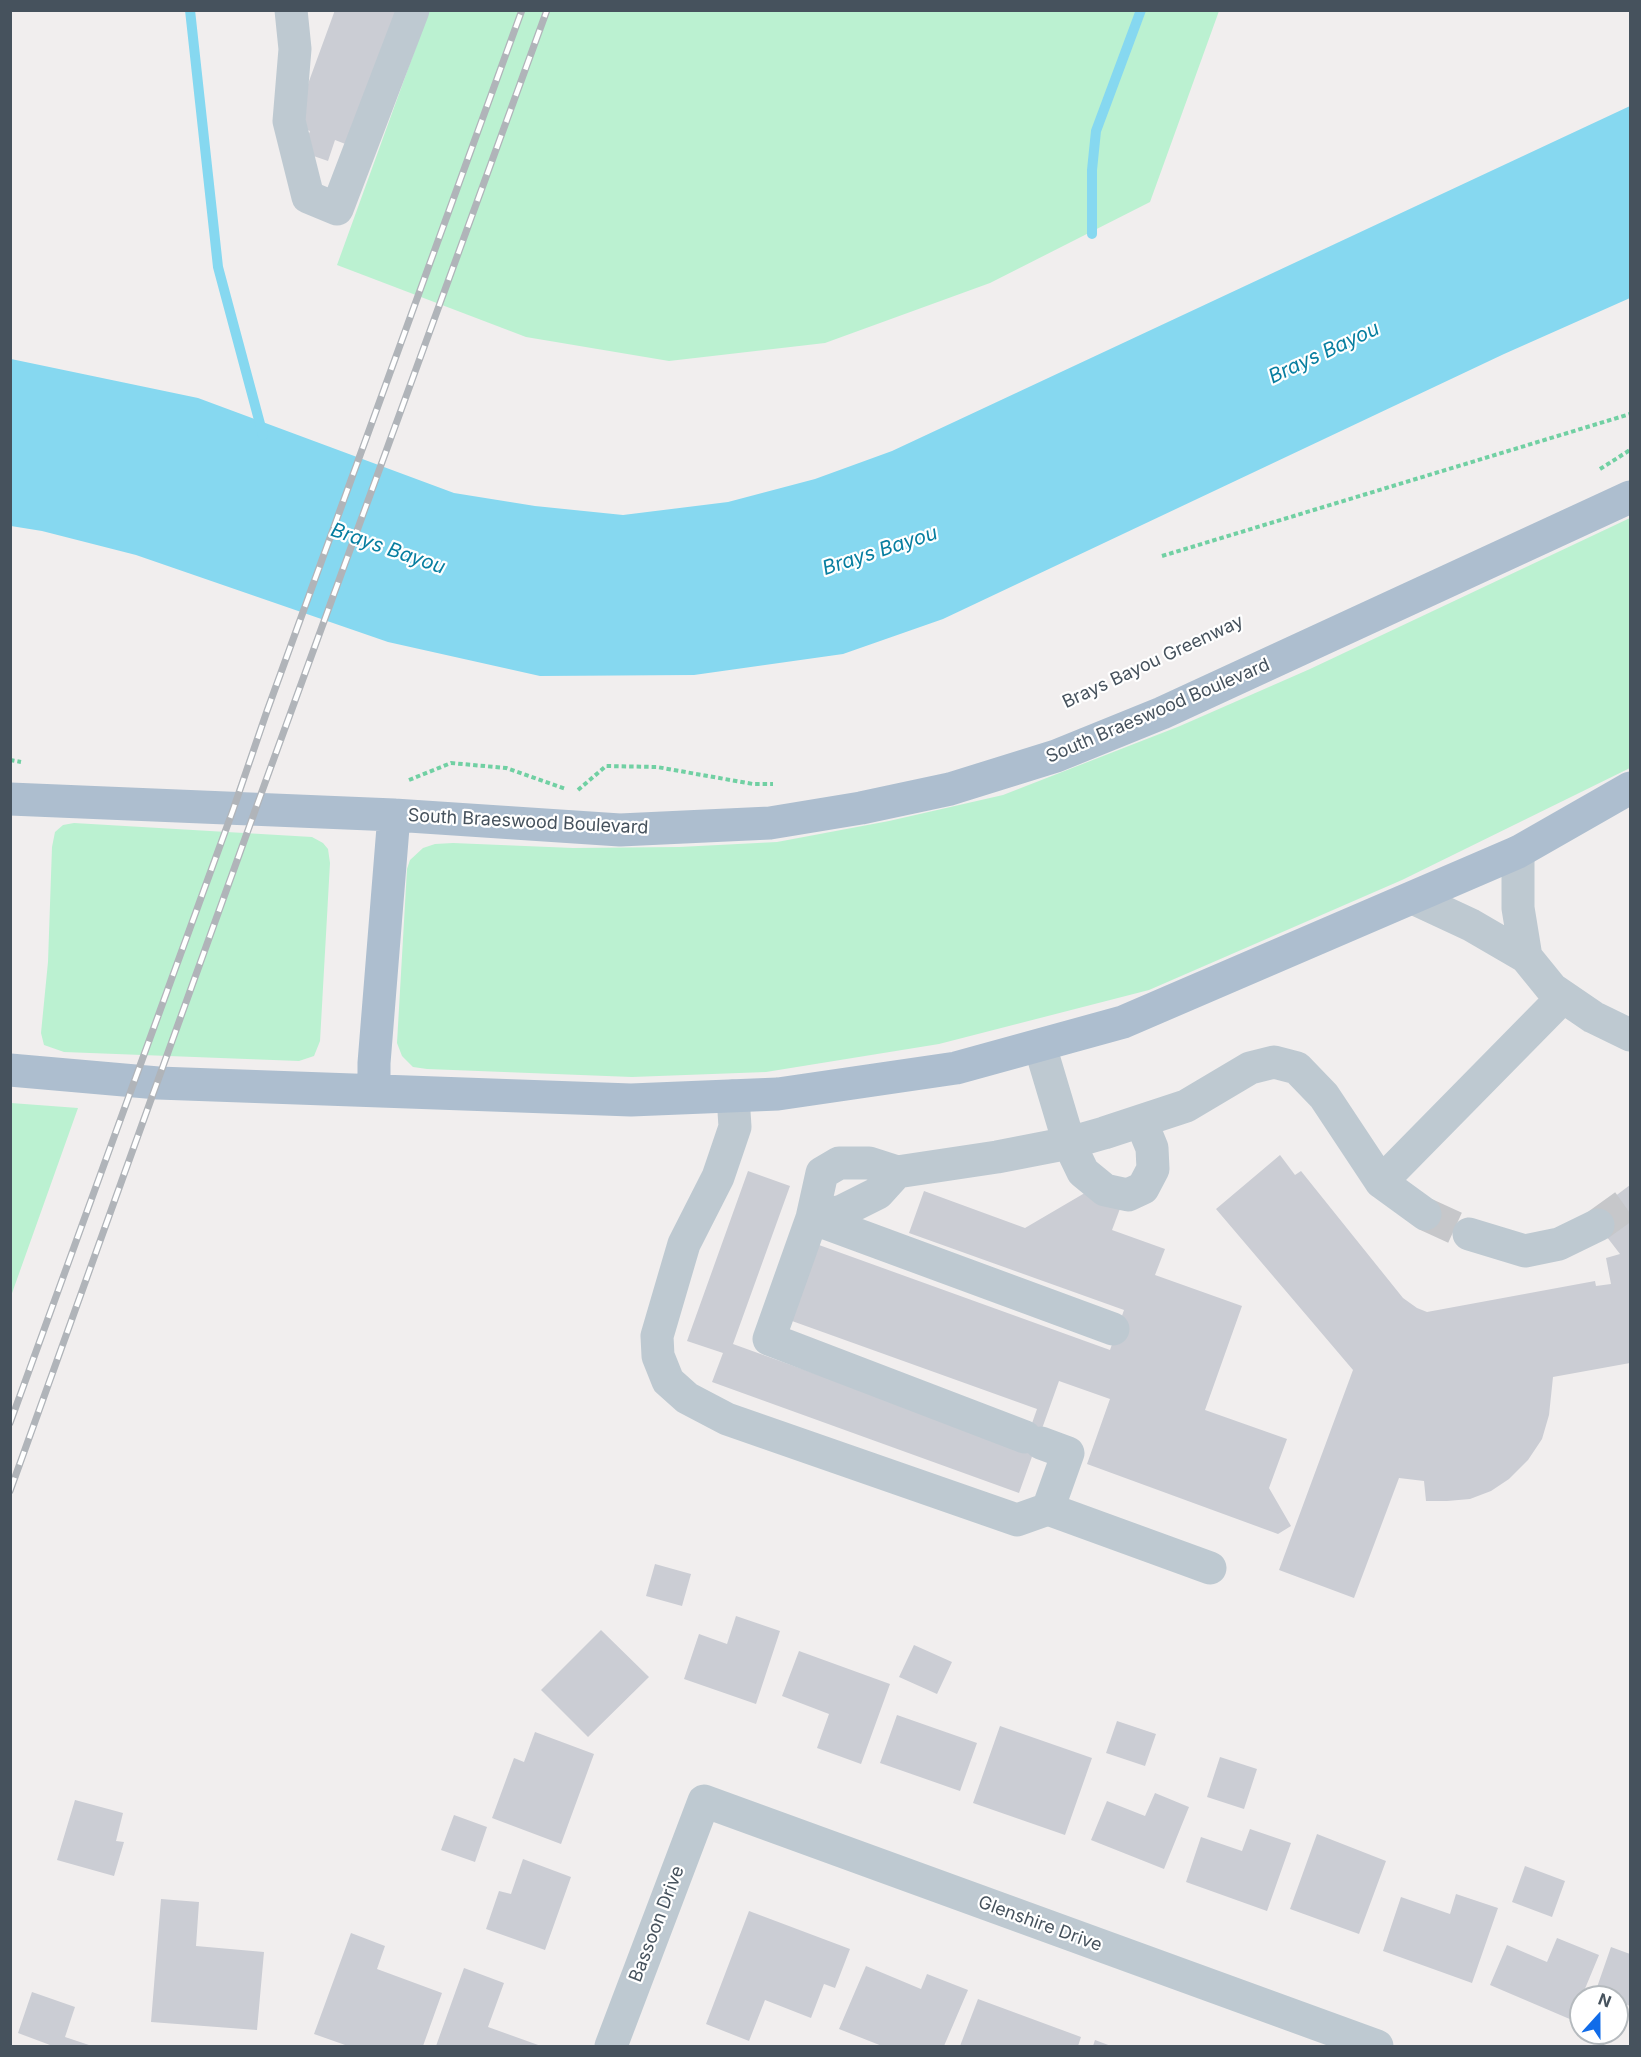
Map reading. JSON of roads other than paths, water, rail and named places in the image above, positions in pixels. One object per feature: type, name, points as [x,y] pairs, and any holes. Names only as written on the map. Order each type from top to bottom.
[{"type":"main road","name":"South Braeswood Boulevard","points":[[10,799],[394,815],[631,829],[770,823],[861,808],[950,789],[1056,756],[1162,713],[1630,497]]},
{"type":"main road","points":[[10,1070],[158,1083],[631,1100],[778,1094],[956,1068],[1123,1022],[1518,852],[1630,788]]},
{"type":"main road","points":[[374,1090],[374,1063],[394,815]]},
{"type":"street","points":[[291,10],[295,49],[289,121],[308,197],[337,208],[413,10]]},
{"type":"street","points":[[1518,852],[1518,908],[1526,957]]},
{"type":"street","points":[[1413,898],[1471,925],[1526,957],[1552,989],[1593,1017],[1630,1035]]},
{"type":"street","points":[[1381,1182],[1563,997]]},
{"type":"street","points":[[1040,1046],[1069,1143],[1083,1172],[1105,1190],[1128,1195],[1143,1188],[1153,1169],[1152,1148],[1141,1121]]},
{"type":"street","points":[[1048,1509],[1068,1453],[769,1339],[812,1218],[822,1173],[839,1163],[869,1163],[897,1172],[997,1157],[1069,1143],[1186,1106],[1250,1068],[1274,1062],[1297,1068],[1324,1096],[1381,1182],[1425,1214]]},
{"type":"street","points":[[733,1096],[735,1127],[718,1177],[684,1244],[657,1336],[658,1356],[668,1381],[687,1398],[728,1419],[1017,1520],[1048,1509],[1210,1568]]},
{"type":"street","points":[[812,1218],[842,1211],[878,1193],[897,1172]]},
{"type":"street","points":[[812,1218],[1113,1329]]},
{"type":"street","points":[[1469,1234],[1525,1251],[1559,1244],[1598,1226]]},
{"type":"street","name":"Bassoon Drive","points":[[611,2046],[704,1801]]},
{"type":"street","name":"Glenshire Drive","points":[[704,1801],[1377,2046]]},
{"type":"water","name":"Brays Bayou","points":[[1630,106],[1630,298],[1504,354],[943,619],[843,654],[694,675],[540,676],[388,642],[136,555],[42,531],[11,526],[11,359],[198,398],[454,493],[535,506],[623,515],[728,502],[815,479],[892,451]]},
{"type":"waterway","points":[[190,10],[218,267],[263,435]]},
{"type":"waterway","points":[[1092,234],[1092,170],[1096,131],[1141,10]]},
{"type":"tunnel","points":[[1598,1225],[1630,1202]]},
{"type":"tunnel","points":[[1425,1214],[1469,1234]]},
{"type":"railway","points":[[10,1423],[522,10]]},
{"type":"railway","points":[[10,1491],[547,10]]}]
